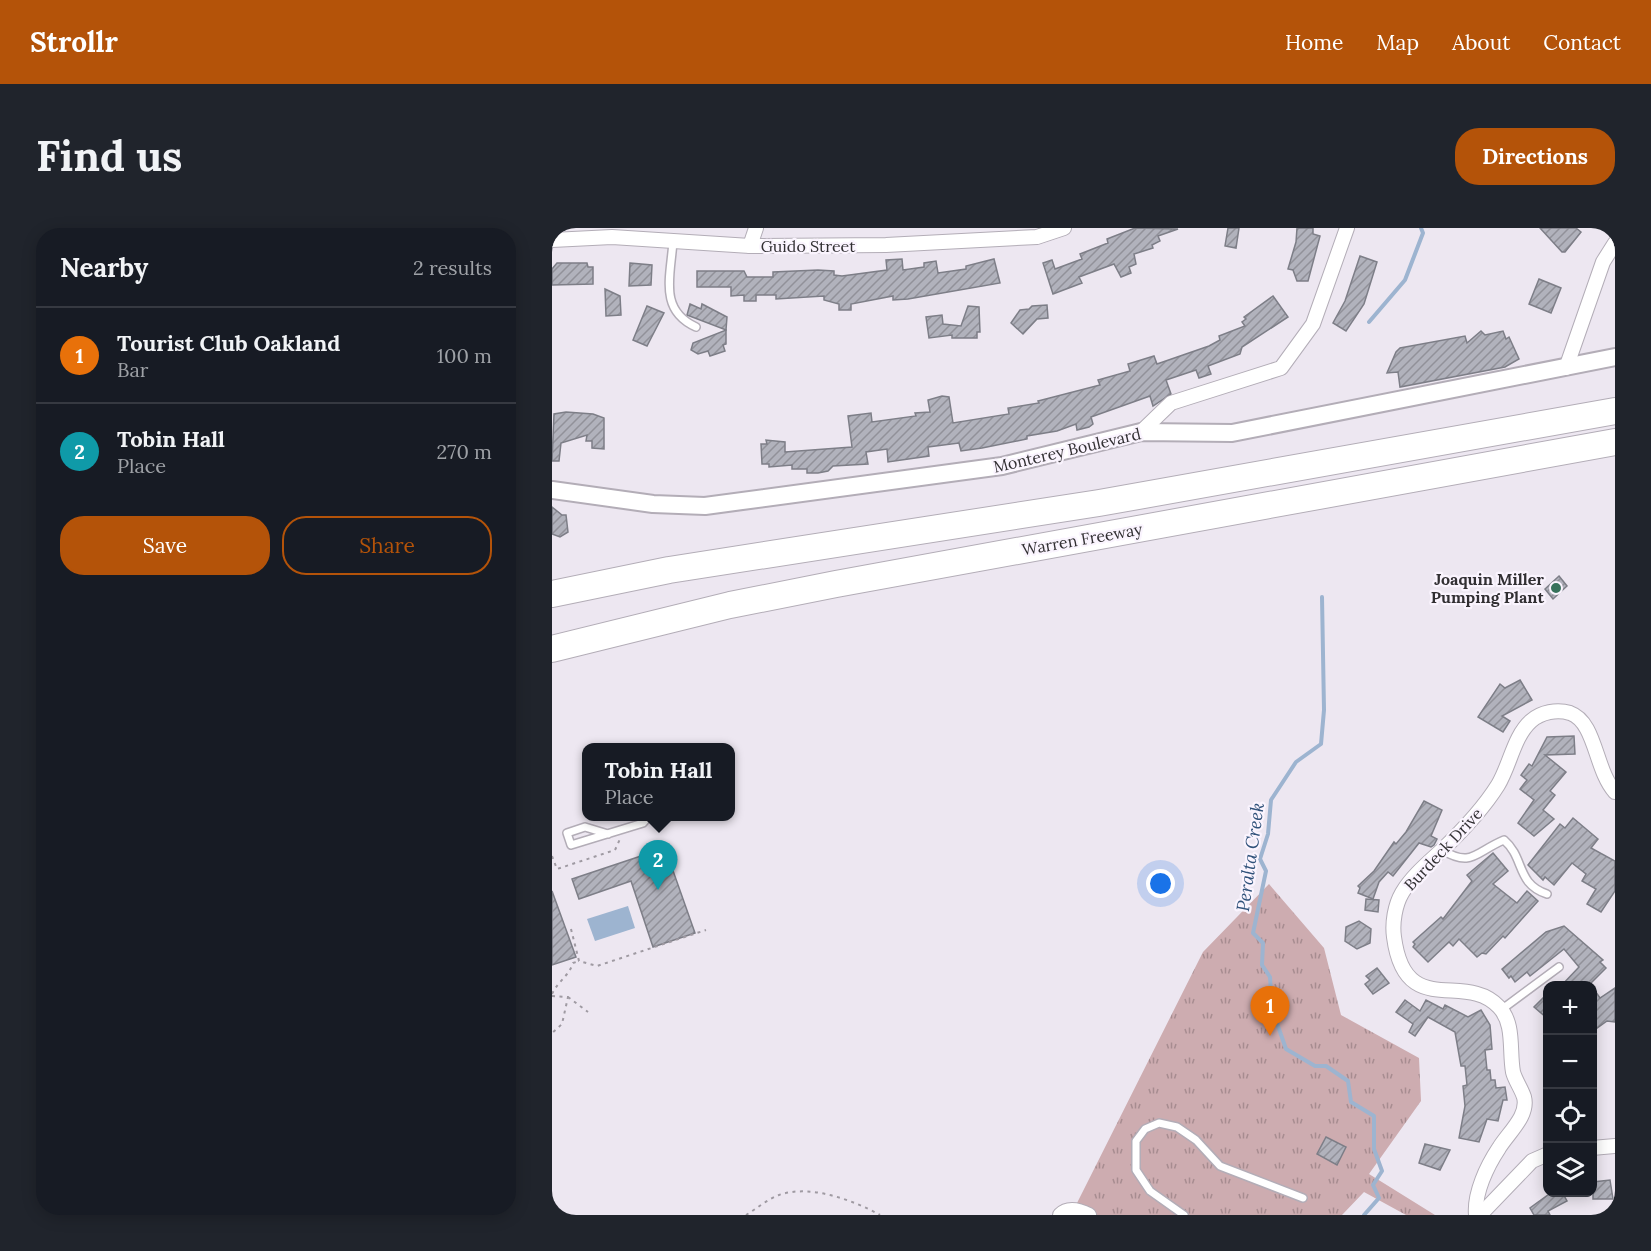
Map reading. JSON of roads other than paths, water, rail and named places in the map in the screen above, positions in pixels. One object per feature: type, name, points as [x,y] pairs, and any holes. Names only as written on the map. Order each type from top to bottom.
[{"type":"highway","name":"Warren Freeway","points":[[552,594],[680,568],[1099,503],[1615,410]]},
{"type":"highway","name":"Warren Freeway","points":[[552,649],[730,604],[812,588],[1615,442]]},
{"type":"street","points":[[750,246],[756,228]]},
{"type":"street","name":"Guido Street","points":[[552,240],[612,237],[750,246],[886,245],[1026,237],[1064,228]]},
{"type":"street","points":[[1141,432],[1171,404],[1281,368],[1313,324],[1347,228]]},
{"type":"street","points":[[1566,368],[1603,262],[1615,243]]},
{"type":"street","name":"Monterey Boulevard","points":[[552,490],[652,504],[705,506],[1002,466],[1141,432],[1232,433],[1615,357]]},
{"type":"street","name":"Burdeck Drive","points":[[1501,1010],[1489,999],[1477,994],[1430,990],[1419,986],[1404,969],[1394,938],[1394,915],[1401,894],[1475,816],[1498,785],[1521,736],[1531,721],[1543,714],[1556,711],[1570,713],[1582,719],[1589,729],[1602,773],[1615,792]]},
{"type":"street","points":[[1478,1215],[1475,1200],[1497,1150],[1522,1115],[1524,1098],[1514,1074],[1510,1029],[1501,1010]]},
{"type":"street","points":[[1597,1148],[1615,1146]]},
{"type":"street","points":[[1478,1215],[1532,1161],[1543,1156]]},
{"type":"street","points":[[1060,1215],[1064,1211],[1074,1209],[1089,1215]]},
{"type":"lane","points":[[673,241],[671,305],[682,320],[696,327]]},
{"type":"lane","points":[[608,834],[585,827],[567,833],[571,845],[608,834],[625,828],[643,823],[645,821]]},
{"type":"lane","points":[[1442,850],[1458,860],[1470,858],[1504,840],[1514,849],[1524,879],[1535,890],[1547,894]]},
{"type":"lane","points":[[1501,1010],[1559,967]]},
{"type":"lane","points":[[1184,1215],[1150,1191],[1136,1170],[1136,1142],[1145,1129],[1159,1123],[1177,1127],[1196,1140],[1220,1166],[1303,1198]]},
{"type":"water","points":[[628,906],[635,928],[595,941],[587,919]]},
{"type":"waterway","name":"Peralta Creek","points":[[1369,322],[1405,280],[1423,233],[1421,228]]},
{"type":"waterway","name":"Peralta Creek","points":[[1322,597],[1324,710],[1321,744],[1296,762],[1271,800],[1268,834],[1260,859],[1266,871],[1253,933],[1263,943],[1262,965],[1270,977],[1272,1009],[1286,1049],[1315,1066],[1326,1066],[1348,1081],[1351,1102],[1374,1116],[1374,1149],[1382,1171],[1373,1185],[1379,1198],[1364,1215]]},
{"type":"place","name":"Joaquin Miller Pumping Plant","points":[[1556,588]]},
{"type":"place","name":"Tobin Hall","points":[[658,890]]},
{"type":"place","name":"Tourist Club Oakland","points":[[1270,1036]]}]
